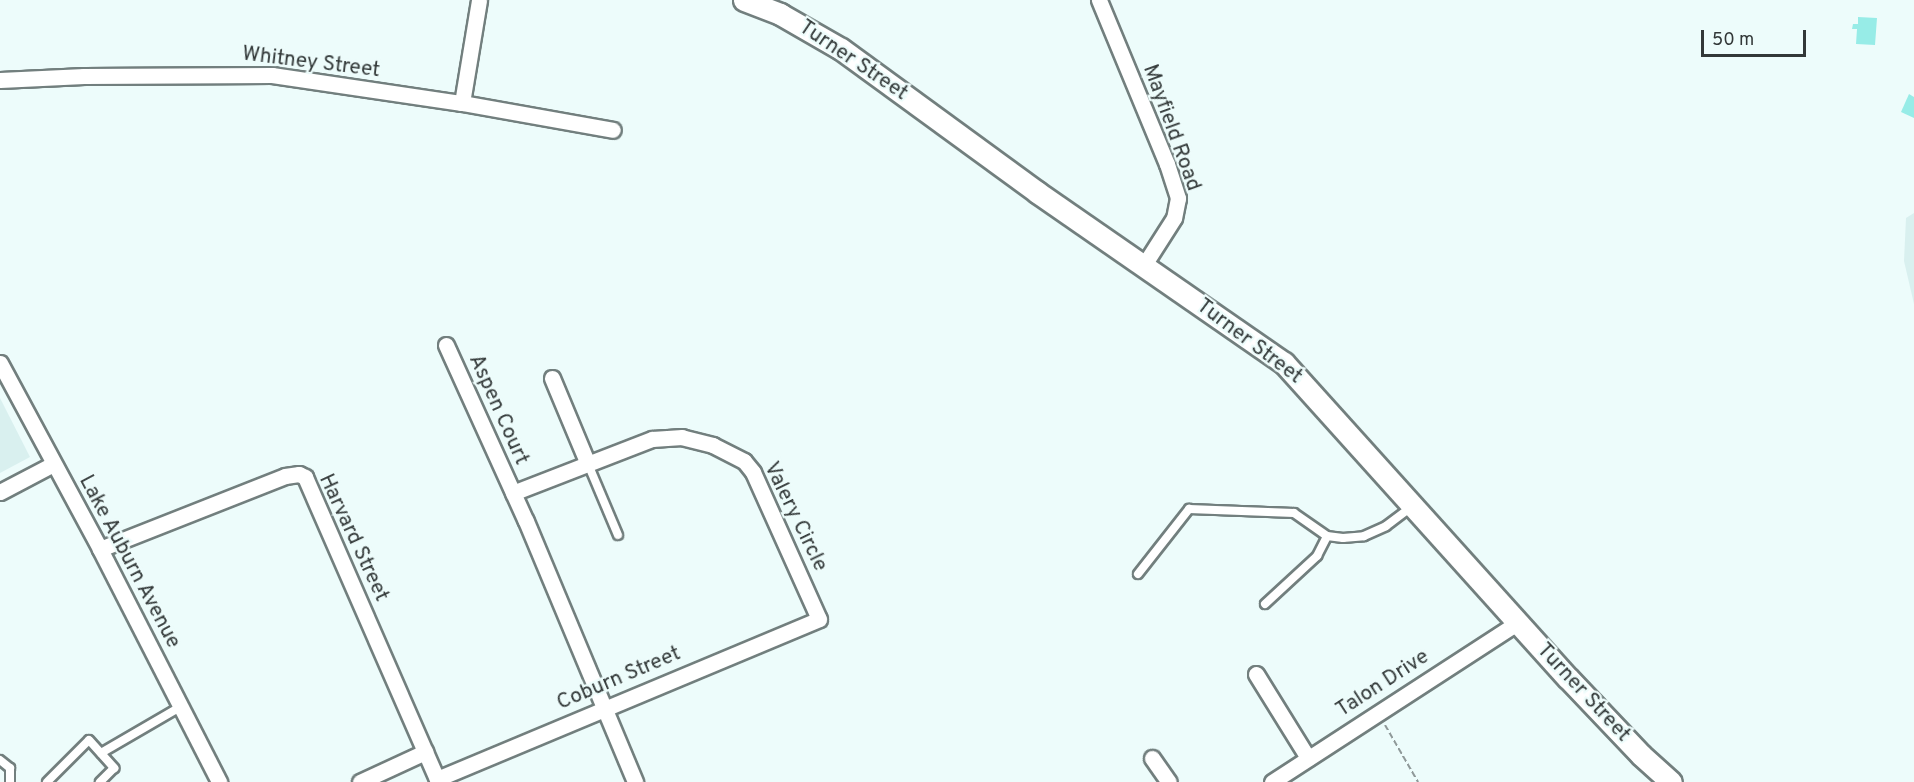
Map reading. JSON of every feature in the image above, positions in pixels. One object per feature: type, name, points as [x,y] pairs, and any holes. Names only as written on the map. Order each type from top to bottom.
[{"type":"main road","name":"Turner Street","points":[[744,0],[780,14],[841,49],[1144,266],[1284,363],[1361,446],[1411,507],[1609,722],[1671,782]]},
{"type":"street","points":[[462,103],[479,0]]},
{"type":"street","name":"Mayfield Road","points":[[1099,0],[1167,164],[1178,198],[1178,207],[1171,224],[1144,266]]},
{"type":"street","name":"Whitney Street","points":[[0,80],[84,76],[254,74],[462,103],[613,130]]},
{"type":"street","name":"Aspen Court","points":[[446,345],[513,493],[635,782]]},
{"type":"street","name":"Lake Auburn Avenue","points":[[0,363],[100,549],[219,782]]},
{"type":"street","points":[[552,378],[588,464]]},
{"type":"street","name":"Valery Circle","points":[[513,493],[652,439],[667,436],[690,438],[714,445],[744,461],[753,472],[819,620]]},
{"type":"street","points":[[0,492],[53,464]]},
{"type":"street","name":"Harvard Street","points":[[100,549],[285,476],[299,474],[305,477],[438,780]]},
{"type":"street","name":"Coburn Street","points":[[438,780],[819,620]]},
{"type":"street","name":"Talon Drive","points":[[1272,782],[1518,622]]},
{"type":"street","points":[[1256,674],[1308,758]]},
{"type":"street","points":[[360,782],[425,752]]},
{"type":"street","points":[[1152,758],[1169,782]]},
{"type":"lane","points":[[588,464],[618,535]]},
{"type":"lane","points":[[1138,574],[1190,509],[1294,513],[1327,536],[1343,538],[1364,536],[1386,526],[1411,507]]},
{"type":"lane","points":[[1265,604],[1317,556],[1327,536]]},
{"type":"lane","points":[[101,753],[180,707]]},
{"type":"lane","points":[[47,782],[89,740],[114,768],[100,782]]},
{"type":"lane","points":[[0,760],[10,768],[10,782]]},
{"type":"path","points":[[1378,712],[1418,782]]},
{"type":"shaded area","points":[[1914,213],[1914,304],[1904,261],[1906,218]]},
{"type":"shaded area","points":[[0,398],[30,457],[0,473]]},
{"type":"building","points":[[1858,17],[1877,18],[1875,45],[1856,44],[1857,29],[1852,29],[1853,24],[1858,24]]},
{"type":"building","points":[[1909,94],[1914,97],[1914,118],[1901,112]]}]
